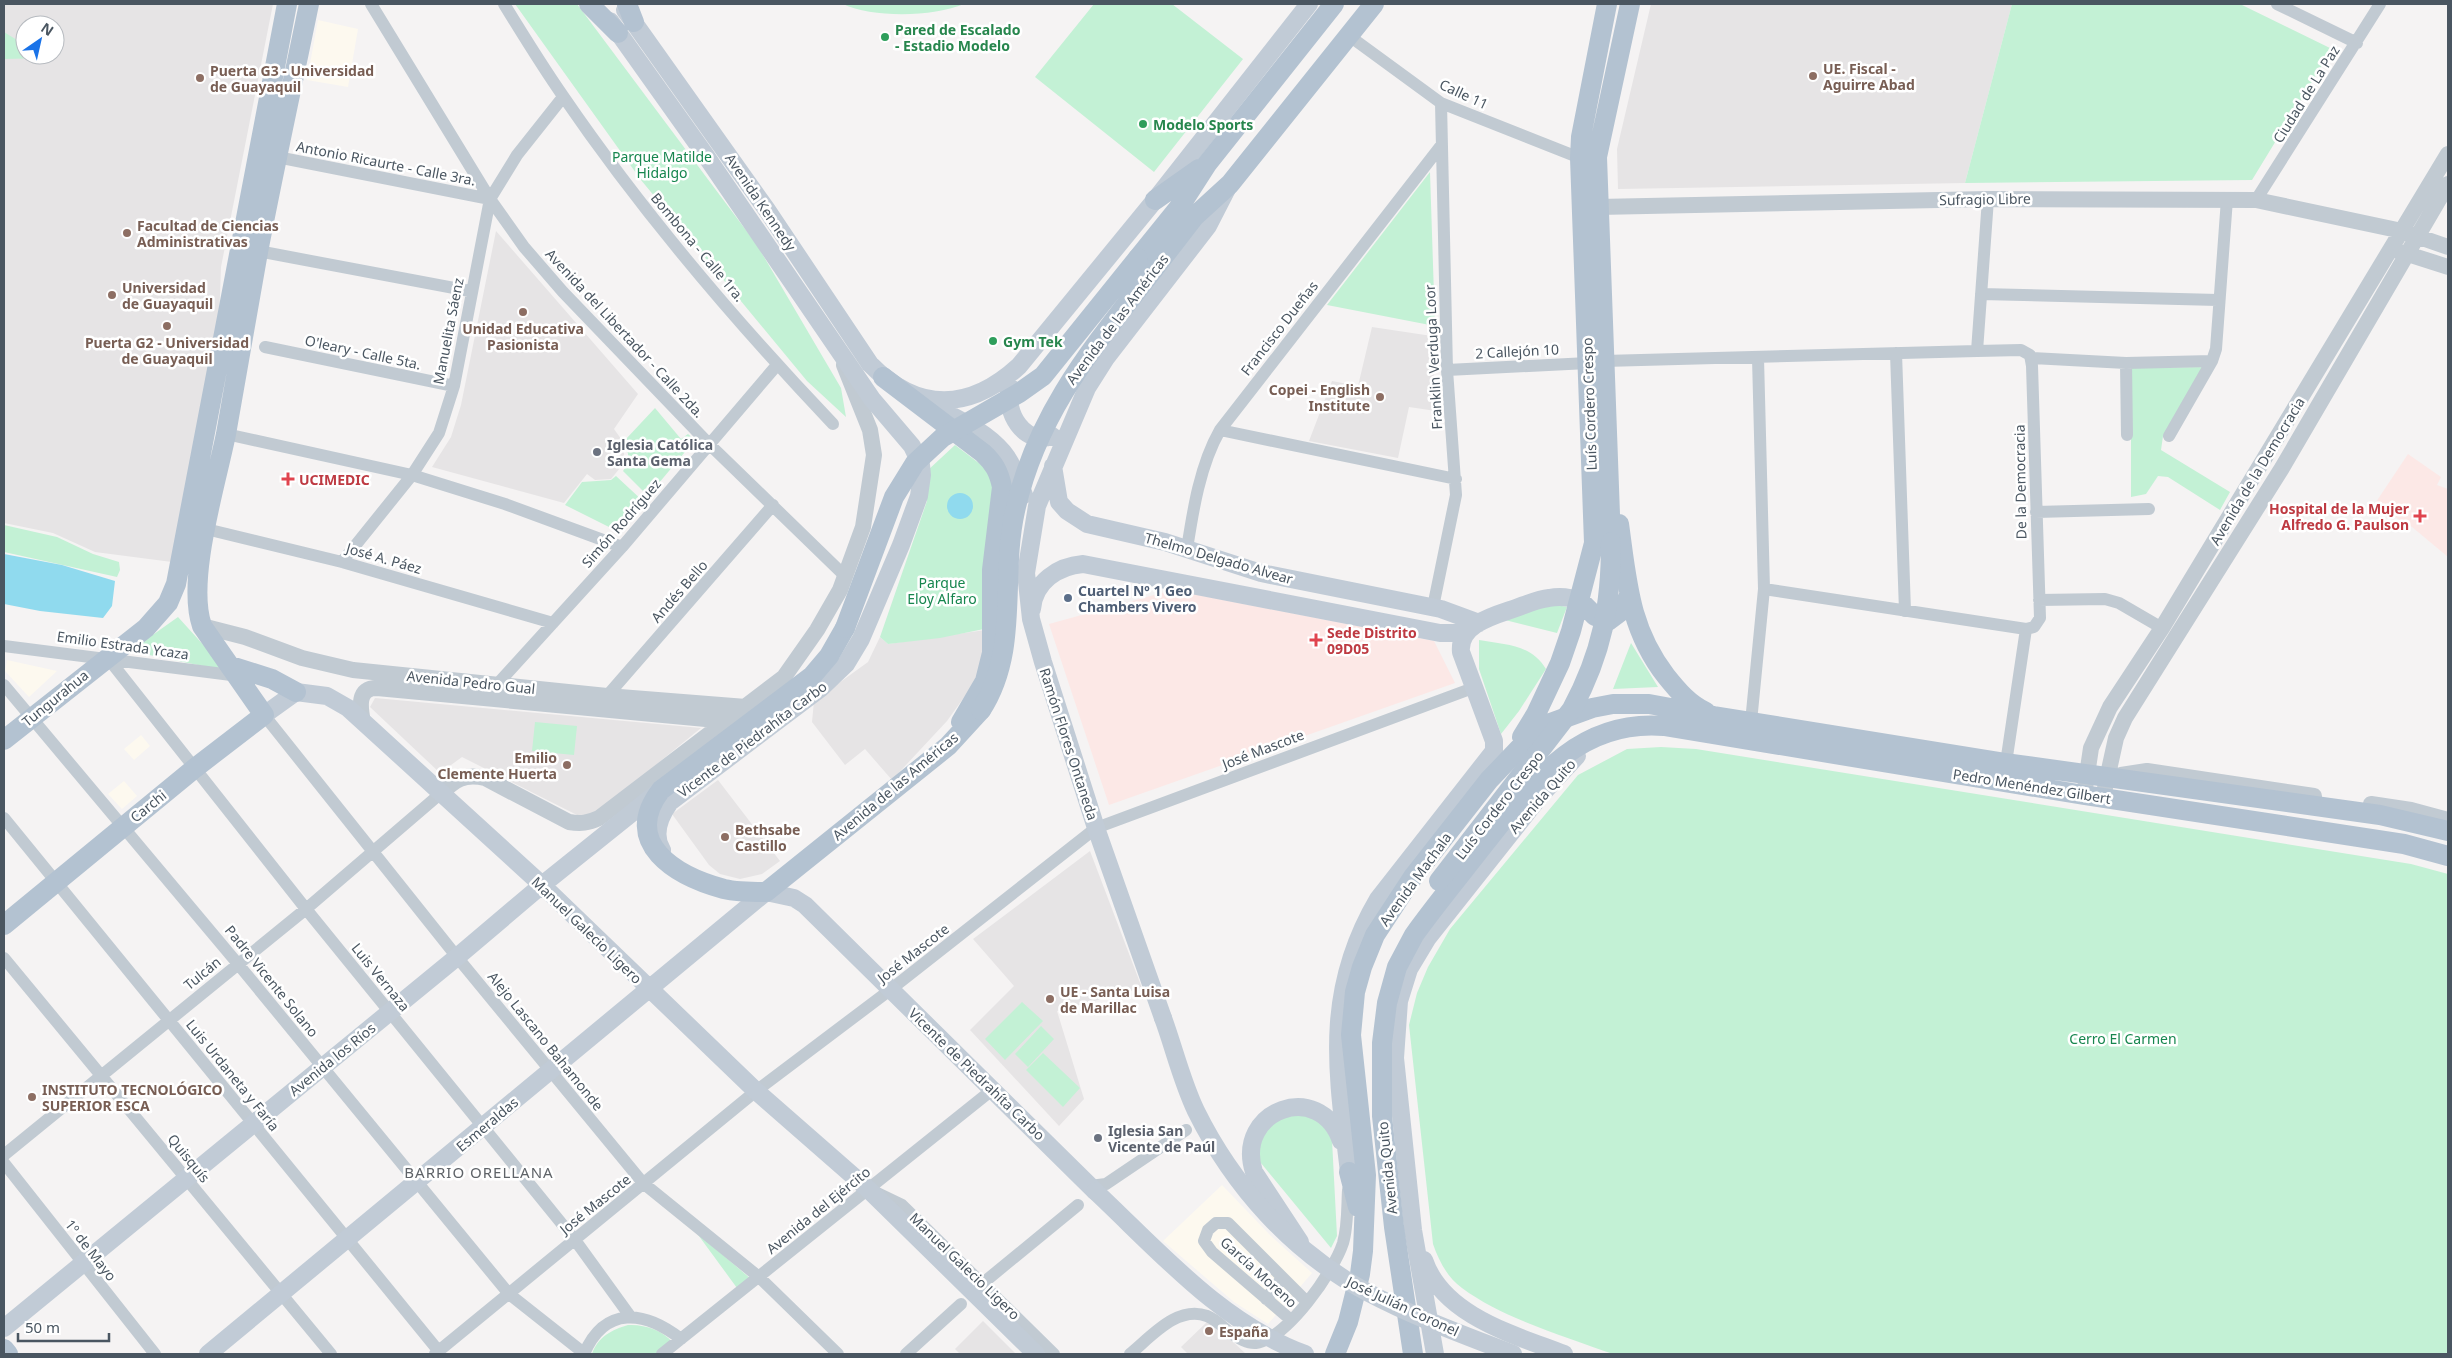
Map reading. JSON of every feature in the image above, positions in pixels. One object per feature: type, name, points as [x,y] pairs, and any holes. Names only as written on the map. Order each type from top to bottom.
[{"type":"main road","name":"Tungurahua","points":[[4,740],[106,657],[146,628],[168,603],[176,584],[288,4]]},
{"type":"main road","points":[[264,715],[202,626],[197,611],[196,595],[206,529],[226,434],[258,251],[310,4]]},
{"type":"main road","points":[[589,4],[626,20]]},
{"type":"main road","name":"Avenida Kennedy","points":[[599,4],[626,20],[767,210],[870,364],[883,377],[901,388]]},
{"type":"main road","name":"Avenida Kennedy","points":[[621,4],[626,20],[706,156],[836,347]]},
{"type":"main road","points":[[901,388],[931,400],[962,399],[992,388],[1019,366],[1155,200],[1309,4]]},
{"type":"main road","name":"Avenida de las Américas","points":[[766,892],[948,746],[982,710],[996,685],[1003,660],[1006,638],[1010,538],[1020,491],[1035,447],[1047,421],[1072,375],[1146,263],[1207,164],[1334,4]]},
{"type":"main road","name":"Avenida de las Américas","points":[[668,784],[792,692],[821,668],[845,628],[894,497],[915,463],[944,437],[1019,393],[1043,376],[1146,263],[1230,184],[1374,4]]},
{"type":"main road","name":"Luís Cordero Crespo","points":[[1489,780],[1526,731],[1560,663],[1580,601],[1594,543],[1596,362],[1580,158],[1581,137],[1607,4]]},
{"type":"main road","points":[[1630,4],[1597,157],[1604,307],[1596,362],[1630,596],[1639,631],[1656,663],[1689,702],[1714,716]]},
{"type":"main road","points":[[1155,200],[1207,164]]},
{"type":"main road","points":[[1053,466],[1073,417],[1096,373],[1208,226],[1230,184]]},
{"type":"main road","name":"Vicente de Piedrahíta Carbo","points":[[836,347],[872,399],[917,456],[922,475],[919,496],[862,639],[846,664],[822,688],[677,796],[664,811],[657,831],[660,846],[684,872],[725,889],[766,892],[787,896],[805,905],[1092,1189]]},
{"type":"main road","points":[[1019,366],[1008,395],[1012,414],[1023,430],[1029,435],[1045,438],[1058,433],[1073,417]]},
{"type":"main road","points":[[883,377],[992,461],[1002,487],[992,570],[992,653],[985,681],[948,746]]},
{"type":"main road","points":[[901,388],[977,430],[1004,453],[1024,496],[1032,526]]},
{"type":"main road","name":"Luís Cordero Crespo","points":[[1382,1116],[1372,1068],[1372,1018],[1379,980],[1396,942],[1439,881],[1572,709],[1586,683],[1598,651],[1608,609],[1611,542],[1609,457]]},
{"type":"main road","name":"Ramón Flores Ontaneda","points":[[1053,466],[1037,506],[1032,526],[1026,573],[1031,620],[1096,828],[1163,1018]]},
{"type":"main road","name":"Thelmo Delgado Alvear","points":[[1053,466],[1059,502],[1077,518],[1097,527],[1165,542],[1261,573],[1434,607],[1472,628]]},
{"type":"main road","name":"Thelmo Delgado Alvear","points":[[1031,620],[1034,599],[1047,577],[1064,567],[1083,564],[1440,633],[1472,628]]},
{"type":"main road","points":[[1472,628],[1546,598],[1565,597],[1580,601],[1595,616],[1608,621],[1620,612],[1630,596]]},
{"type":"main road","name":"Avenida Machala","points":[[1349,1172],[1340,1096],[1337,1038],[1347,967],[1365,922],[1378,899],[1494,751],[1494,741],[1461,652],[1461,643],[1472,628]]},
{"type":"main road","points":[[235,671],[272,679],[296,692]]},
{"type":"main road","name":"Carchi","points":[[4,925],[55,881],[195,768],[296,692]]},
{"type":"main road","name":"Manuel Galecio Ligero","points":[[296,692],[332,698],[363,722],[542,885],[756,1091],[868,1189],[1036,1354]]},
{"type":"main road","points":[[750,704],[792,692]]},
{"type":"main road","name":"Avenida Machala","points":[[1335,1354],[1348,1322],[1360,1274],[1366,1175],[1351,1035],[1355,992],[1367,951],[1386,915],[1413,877],[1489,780],[1540,729],[1582,710],[1613,704],[1649,704],[1714,716]]},
{"type":"main road","name":"Pedro Menéndez Gilbert","points":[[1714,716],[2086,775],[2380,815],[2448,830]]},
{"type":"main road","name":"Pedro Menéndez Gilbert","points":[[1614,730],[1645,725],[1664,726],[2404,844],[2448,856]]},
{"type":"main road","name":"Avenida Quito","points":[[1413,1354],[1394,1227],[1382,1116],[1382,1043],[1387,1003],[1397,967],[1414,935],[1529,787],[1565,754],[1591,739],[1614,730]]},
{"type":"main road","name":"Avenida Quito","points":[[1435,1354],[1413,1230],[1395,1058],[1398,1010],[1410,968],[1427,939],[1455,901],[1540,795],[1579,754],[1614,730]]},
{"type":"main road","points":[[684,872],[657,854],[652,848],[647,833],[649,806],[707,736]]},
{"type":"main road","name":"Avenida los Ríos","points":[[4,1328],[457,957],[542,885],[668,784]]},
{"type":"main road","name":"Esmeraldas","points":[[208,1354],[766,892]]},
{"type":"main road","name":"José Julián Coronel","points":[[1163,1018],[1196,1110],[1220,1153],[1258,1204],[1279,1228],[1309,1254],[1367,1292],[1444,1328],[1513,1354]]},
{"type":"main road","points":[[1309,1254],[1254,1172],[1250,1159],[1254,1137],[1267,1118],[1278,1111],[1300,1106],[1319,1112],[1329,1119],[1341,1140],[1363,1225]]},
{"type":"main road","points":[[1092,1189],[1220,1306],[1261,1334],[1305,1354]]},
{"type":"main road","points":[[1413,1230],[1426,1266],[1440,1289],[1463,1309],[1500,1329],[1564,1354]]},
{"type":"main road","points":[[4,1348],[8,1354]]},
{"type":"street","name":"Avenida del Libertador - Calle 2da.","points":[[371,4],[490,199],[524,247],[562,292],[709,444],[846,577]]},
{"type":"street","name":"Bombona - Calle 1ra.","points":[[504,4],[563,96],[666,234],[777,365],[834,424]]},
{"type":"street","points":[[2277,4],[2357,43]]},
{"type":"street","name":"Ciudad de La Paz","points":[[2256,200],[2380,4]]},
{"type":"street","name":"Calle 11","points":[[1348,35],[1441,103],[1580,158]]},
{"type":"street","name":"Manuelita Sáenz","points":[[342,562],[412,476],[439,433],[454,386],[470,291],[490,199],[522,148],[563,96]]},
{"type":"street","name":"Franklin Verduga Loor","points":[[1434,607],[1456,495],[1447,370],[1440,147],[1441,103]]},
{"type":"street","name":"Francisco Dueñas","points":[[1187,549],[1192,517],[1207,458],[1220,430],[1440,147]]},
{"type":"street","name":"Avenida de la Democracia","points":[[2094,796],[2106,777],[2116,738],[2125,718],[2282,468],[2409,234],[2448,154]]},
{"type":"street","name":"Antonio Ricaurte - Calle 3ra.","points":[[277,156],[490,199]]},
{"type":"street","points":[[2409,234],[2448,184]]},
{"type":"street","name":"Sufragio Libre","points":[[1598,207],[1988,199],[2256,200],[2370,224],[2409,234],[2448,248]]},
{"type":"street","points":[[1977,351],[1988,199]]},
{"type":"street","points":[[2169,436],[2212,361],[2216,349],[2218,300],[2227,199]]},
{"type":"street","points":[[2370,224],[2400,251],[2448,267]]},
{"type":"street","points":[[258,251],[470,291]]},
{"type":"street","name":"Avenida de la Democracia","points":[[2094,796],[2086,775],[2091,748],[2110,707],[2400,251]]},
{"type":"street","points":[[1981,294],[2218,300]]},
{"type":"street","name":"O'leary - Calle 5ta.","points":[[265,347],[454,386]]},
{"type":"street","points":[[440,794],[456,780],[474,775],[485,778],[569,822],[580,824],[590,822],[599,818],[750,704],[776,684],[791,668],[816,630],[846,577],[864,527],[874,442],[836,347]]},
{"type":"street","points":[[1596,362],[2021,350],[2028,352],[2032,358],[2126,363],[2212,361]]},
{"type":"street","points":[[1896,353],[1905,611]]},
{"type":"street","points":[[1751,722],[1764,589],[1758,358]]},
{"type":"street","name":"De la Democracia","points":[[2026,629],[2034,627],[2038,622],[2039,600],[2032,358]]},
{"type":"street","name":"2 Callejón 10","points":[[1447,370],[1596,362]]},
{"type":"street","points":[[2126,363],[2127,435]]},
{"type":"street","name":"Simón Rodríguez","points":[[484,698],[622,547],[777,365]]},
{"type":"street","points":[[1220,430],[1456,479]]},
{"type":"street","points":[[226,434],[412,476],[505,504],[622,547]]},
{"type":"street","name":"Andés Bello","points":[[607,696],[773,505]]},
{"type":"street","points":[[2036,512],[2149,509]]},
{"type":"street","name":"José A. Páez","points":[[206,529],[342,562],[553,623]]},
{"type":"street","points":[[1764,589],[2026,629],[2006,763]]},
{"type":"street","points":[[2039,600],[2105,600],[2119,603],[2162,628]]},
{"type":"street","name":"Avenida Pedro Gual","points":[[202,626],[245,637],[330,666],[607,696],[750,704]]},
{"type":"street","name":"Emilio Estrada Ycaza","points":[[4,646],[235,671]]},
{"type":"street","name":"Luis Vernaza","points":[[106,657],[306,909],[575,1240],[630,1316]]},
{"type":"street","name":"Padre Vicente Solano","points":[[4,685],[124,826],[509,1294],[584,1354]]},
{"type":"street","name":"Avenida Pedro Gual","points":[[363,722],[360,699],[370,688],[727,721]]},
{"type":"street","name":"José Mascote","points":[[439,1354],[756,1091],[890,990],[1096,828],[1474,688]]},
{"type":"street","name":"Alejo Lascano Bahamonde","points":[[264,715],[457,957],[643,1183],[759,1277],[838,1354]]},
{"type":"street","name":"Pedro Menéndez Gilbert","points":[[2106,777],[2147,771],[2403,809],[2448,820]]},
{"type":"street","name":"Tulcán","points":[[4,1155],[306,909],[372,850],[440,794]]},
{"type":"street","name":"Luis Urdaneta y Faría","points":[[4,818],[348,1239],[439,1354]]},
{"type":"street","name":"Quisquís","points":[[4,958],[331,1354]]},
{"type":"street","name":"Avenida del Ejército","points":[[662,1354],[992,1090]]},
{"type":"street","points":[[1092,1189],[1106,1184],[1186,1130]]},
{"type":"street","name":"1º de Mayo","points":[[4,1163],[82,1264],[156,1354]]},
{"type":"street","points":[[1130,1354],[1182,1314],[1195,1312],[1209,1316],[1231,1333],[1254,1343],[1267,1340],[1292,1320],[1338,1256],[1344,1240],[1349,1172]]},
{"type":"street","name":"Manuel Galecio Ligero","points":[[868,1189],[902,1205],[984,1283],[1054,1354]]},
{"type":"street","points":[[984,1283],[1078,1205]]},
{"type":"street","name":"García Moreno","points":[[1292,1320],[1212,1252],[1204,1241],[1208,1230],[1216,1223],[1228,1223],[1306,1301]]},
{"type":"street","points":[[1266,1299],[1282,1278]]},
{"type":"street","points":[[906,1354],[962,1304]]},
{"type":"street","points":[[584,1354],[591,1340],[601,1328],[614,1320],[630,1316],[648,1320],[667,1328],[681,1339]]},
{"type":"shaded area","name":"Universidad de Guayaquil","points":[[4,4],[273,4],[221,267],[219,322],[172,562],[95,552],[53,533],[4,523]]},
{"type":"shaded area","name":"UE. Fiscal - Aguirre Abad","points":[[1651,4],[2012,4],[1965,183],[1618,189],[1617,149]]},
{"type":"shaded area","points":[[318,20],[358,29],[348,87],[307,80]]},
{"type":"shaded area","name":"Unidad Educativa Pasionista","points":[[496,231],[638,394],[614,429],[624,443],[624,463],[611,479],[595,480],[587,474],[564,503],[432,467],[451,437],[461,405]]},
{"type":"shaded area","name":"Copei - English Institute","points":[[1372,327],[1432,336],[1436,411],[1409,407],[1398,458],[1309,441],[1332,381],[1358,386]]},
{"type":"shaded area","name":"Hospital de la Mujer Alfredo G. Paulson","points":[[2408,454],[2441,477],[2437,485],[2448,489],[2448,557],[2412,527],[2374,505]]},
{"type":"shaded area","points":[[1172,590],[1434,641],[1455,683],[1109,805],[1049,624]]},
{"type":"shaded area","points":[[985,630],[981,664],[975,682],[947,721],[892,780],[865,749],[845,765],[812,722],[814,701],[868,662],[880,637],[888,644]]},
{"type":"shaded area","points":[[7,660],[57,671],[29,697],[5,671]]},
{"type":"shaded area","name":"Emilio Clemente Huerta","points":[[375,698],[701,728],[597,813],[581,817],[462,757],[440,773],[370,707]]},
{"type":"shaded area","points":[[141,735],[150,746],[134,760],[124,749]]},
{"type":"shaded area","name":"Bethsabe Castillo","points":[[718,780],[780,861],[762,874],[740,879],[720,874],[709,865],[672,814]]},
{"type":"shaded area","points":[[124,781],[137,796],[122,809],[108,794]]},
{"type":"shaded area","name":"UE - Santa Luisa de Marillac","points":[[1090,851],[1142,988],[1057,1011],[1084,1099],[1059,1126],[970,1030],[1014,986],[973,939]]},
{"type":"shaded area","points":[[1222,1185],[1271,1236],[1312,1273],[1268,1324],[1234,1302],[1163,1241]]},
{"type":"shaded area","points":[[983,1321],[1016,1354],[960,1354],[955,1349]]},
{"type":"shaded area","name":"España","points":[[1207,1322],[1246,1354],[1188,1354],[1181,1347]]},
{"type":"green space","name":"Parque Matilde Hidalgo","points":[[515,4],[577,4],[757,245],[841,388],[846,417],[807,381],[641,180]]},
{"type":"green space","points":[[843,4],[964,4],[937,11],[886,14],[855,9]]},
{"type":"green space","name":"Modelo Sports","points":[[1094,4],[1172,4],[1243,59],[1154,172],[1035,77]]},
{"type":"green space","points":[[2012,4],[2240,4],[2332,49],[2252,180],[1965,183]]},
{"type":"green space","points":[[4,32],[15,39],[15,59],[4,59]]},
{"type":"green space","points":[[1430,172],[1435,326],[1327,305]]},
{"type":"green space","points":[[2206,367],[2163,436],[2161,450],[2230,492],[2220,510],[2168,477],[2158,476],[2146,494],[2131,497],[2131,368]]},
{"type":"green space","points":[[655,408],[681,439],[688,434],[695,440],[648,496],[623,471],[629,462],[626,439]]},
{"type":"green space","name":"Parque Eloy Alfaro","points":[[955,445],[992,473],[996,495],[984,629],[940,638],[888,644],[880,637],[927,501],[927,471]]},
{"type":"green space","points":[[616,476],[644,502],[619,532],[565,505],[582,482],[611,480]]},
{"type":"green space","points":[[4,525],[57,537],[93,554],[119,562],[120,570],[117,577],[4,552]]},
{"type":"green space","points":[[1545,603],[1567,607],[1557,633],[1505,620]]},
{"type":"green space","points":[[178,617],[227,671],[130,651]]},
{"type":"green space","points":[[1479,640],[1525,650],[1540,661],[1546,669],[1519,711],[1501,734],[1479,669]]},
{"type":"green space","points":[[1631,643],[1658,687],[1613,689]]},
{"type":"green space","points":[[535,722],[577,726],[574,755],[532,751]]},
{"type":"green space","name":"Cerro El Carmen","points":[[1661,747],[1696,749],[2411,864],[2448,874],[2448,1354],[1613,1354],[1515,1318],[1478,1299],[1462,1288],[1444,1268],[1433,1244],[1409,1025],[1417,993],[1428,967],[1450,929],[1578,775],[1627,749]]},
{"type":"green space","points":[[1022,1002],[1043,1021],[1005,1060],[985,1039]]},
{"type":"green space","points":[[1041,1026],[1054,1039],[1028,1067],[1015,1054]]},
{"type":"green space","points":[[1043,1053],[1080,1088],[1063,1107],[1026,1070]]},
{"type":"green space","points":[[1285,1111],[1320,1119],[1332,1140],[1337,1236],[1331,1248],[1256,1157],[1258,1136]]},
{"type":"green space","points":[[696,1232],[751,1279],[737,1288]]},
{"type":"green space","points":[[628,1325],[659,1331],[673,1343],[657,1354],[592,1354],[598,1343],[606,1335]]},
{"type":"water","points":[[960,493],[969,497],[973,506],[969,515],[960,519],[951,515],[947,506],[951,497]]},
{"type":"water","points":[[4,554],[62,565],[115,581],[112,606],[103,618],[40,611],[4,604]]},
{"type":"place","name":"Pared de Escalado - Estadio Modelo","points":[[885,37]]},
{"type":"place","name":"UE. Fiscal - Aguirre Abad","points":[[1813,76]]},
{"type":"place","name":"Puerta G3 - Universidad de Guayaquil","points":[[200,78]]},
{"type":"place","name":"Modelo Sports","points":[[1143,124]]},
{"type":"place","name":"Facultad de Ciencias Administrativas","points":[[127,233]]},
{"type":"place","name":"Universidad de Guayaquil","points":[[112,295]]},
{"type":"place","name":"Unidad Educativa Pasionista","points":[[523,312]]},
{"type":"place","name":"Puerta G2 - Universidad de Guayaquil","points":[[167,326]]},
{"type":"place","name":"Gym Tek","points":[[993,341]]},
{"type":"place","name":"Copei - English Institute","points":[[1380,397]]},
{"type":"place","name":"Iglesia Católica Santa Gema","points":[[597,452]]},
{"type":"place","name":"UCIMEDIC","points":[[288,479]]},
{"type":"place","name":"Hospital de la Mujer Alfredo G. Paulson","points":[[2420,516]]},
{"type":"place","name":"Cuartel Nº 1 Geo Chambers Vivero","points":[[1068,598]]},
{"type":"place","name":"Sede Distrito 09D05","points":[[1316,640]]},
{"type":"place","name":"Emilio Clemente Huerta","points":[[567,765]]},
{"type":"place","name":"Bethsabe Castillo","points":[[725,837]]},
{"type":"place","name":"UE - Santa Luisa de Marillac","points":[[1050,999]]},
{"type":"place","name":"INSTITUTO TECNOLÓGICO SUPERIOR ESCA","points":[[32,1097]]},
{"type":"place","name":"Iglesia San Vicente de Paúl","points":[[1098,1138]]},
{"type":"place","name":"España","points":[[1209,1331]]},
{"type":"district","name":"BARRIO ORELLANA","points":[[479,1172]]}]
